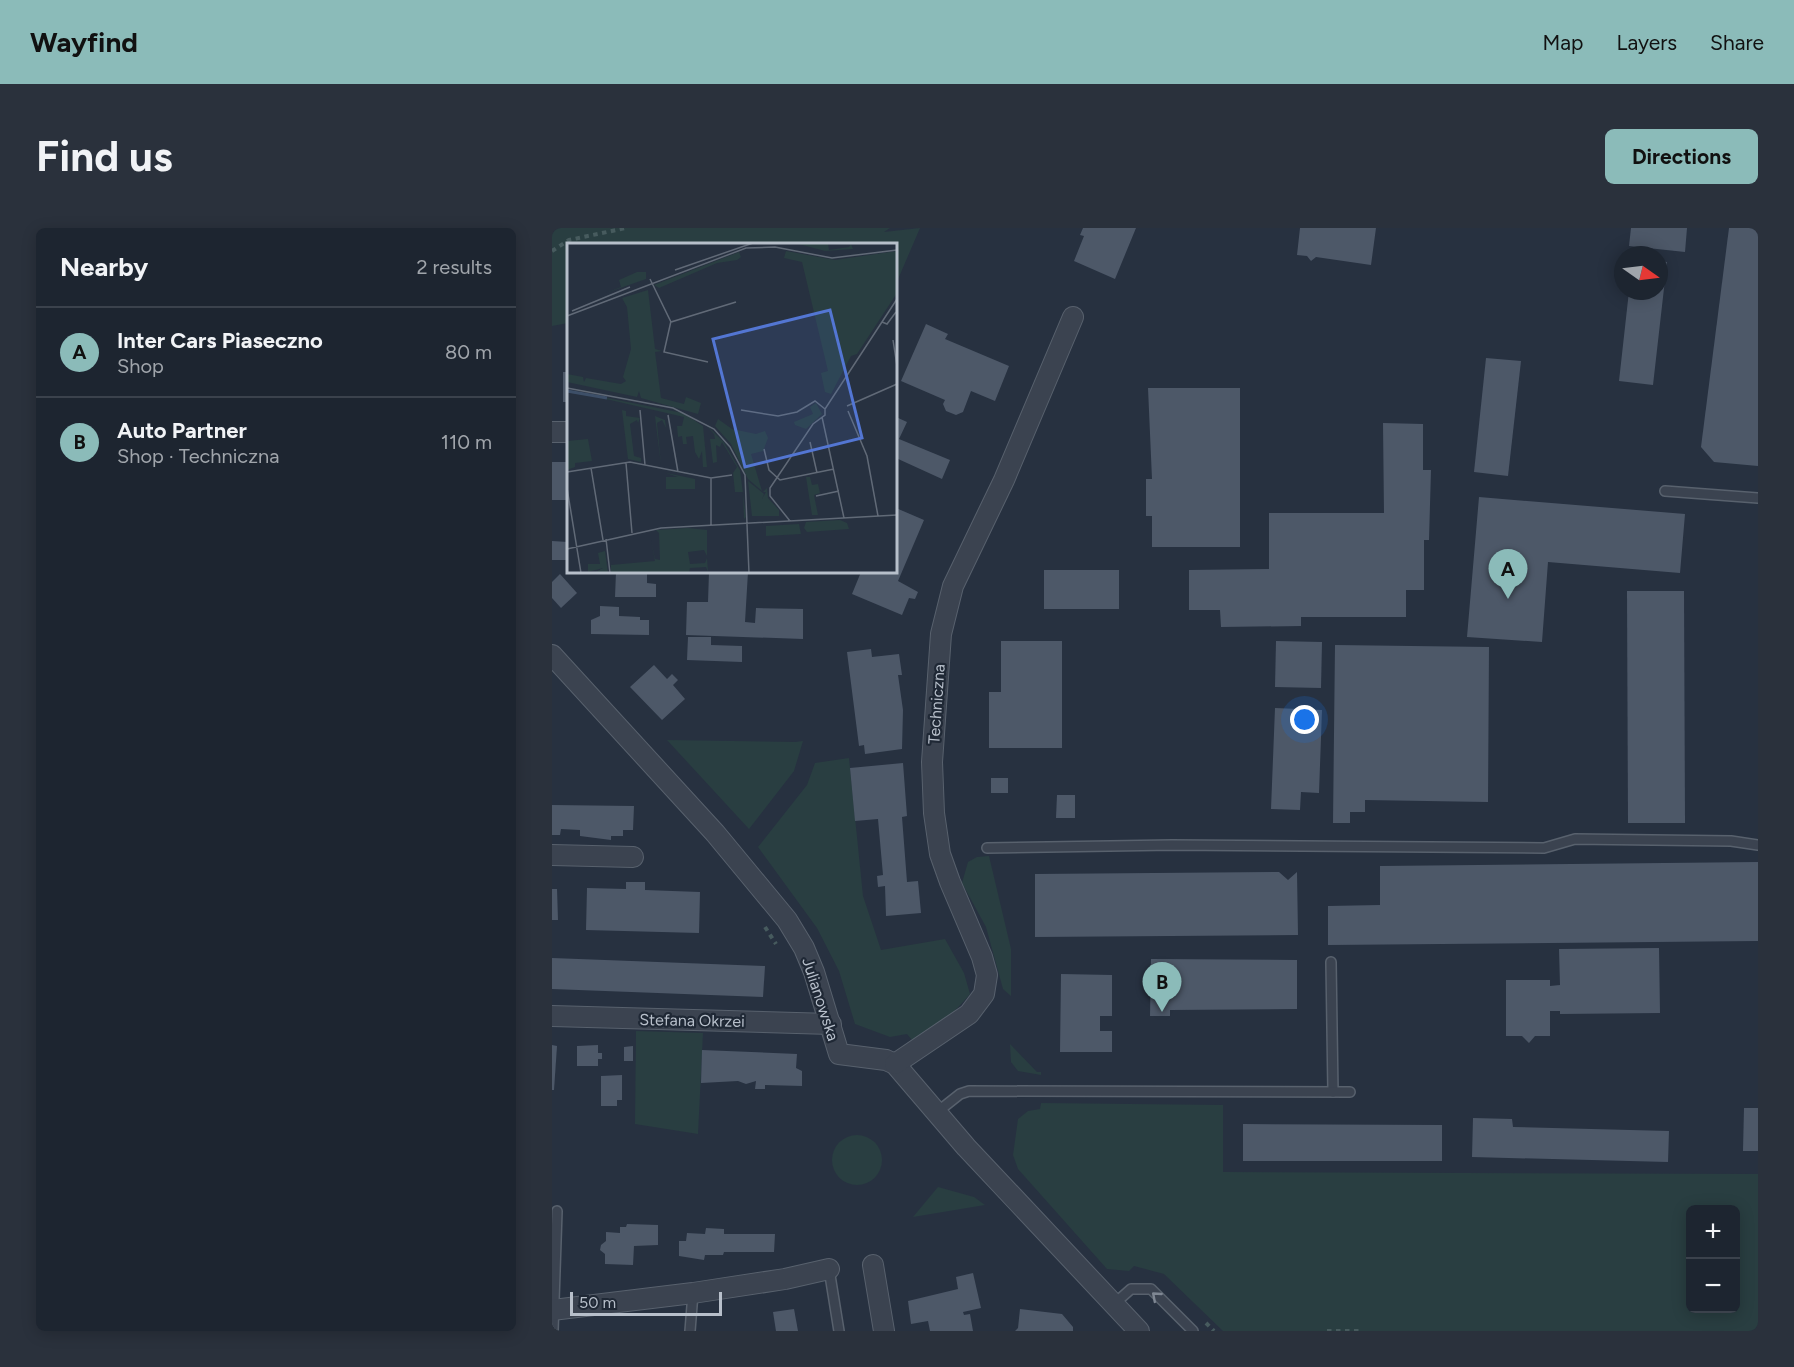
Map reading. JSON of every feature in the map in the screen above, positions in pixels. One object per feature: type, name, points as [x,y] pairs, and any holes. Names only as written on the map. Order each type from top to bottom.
[{"type":"street","name":"Techniczna","points":[[895,1064],[969,1014],[984,994],[987,975],[982,957],[940,854],[934,813],[932,762],[940,633],[953,586],[1004,480],[1073,317]]},
{"type":"street","name":"Julianowska","points":[[552,655],[715,833],[787,920],[804,948],[831,1024],[839,1054],[886,1060],[895,1064]]},
{"type":"street","points":[[552,855],[633,857]]},
{"type":"street","name":"Stefana Okrzei","points":[[552,1016],[831,1024]]},
{"type":"street","points":[[895,1064],[936,1113],[1139,1331]]},
{"type":"street","points":[[873,1265],[884,1331]]},
{"type":"street","points":[[552,1310],[693,1293],[785,1279],[829,1269]]},
{"type":"lane","points":[[1665,491],[1758,498]]},
{"type":"lane","points":[[987,848],[1173,845],[1544,848],[1575,839],[1731,841],[1758,845]]},
{"type":"lane","points":[[1331,962],[1333,1092]]},
{"type":"lane","points":[[936,1113],[960,1094],[969,1091],[1350,1092]]},
{"type":"lane","points":[[553,1331],[557,1211]]},
{"type":"lane","points":[[829,1269],[839,1331]]},
{"type":"lane","points":[[1114,1304],[1131,1288],[1151,1289],[1193,1331]]},
{"type":"lane","points":[[690,1331],[693,1293]]},
{"type":"path","points":[[552,251],[569,240],[626,228]]},
{"type":"path","points":[[761,921],[779,948]]},
{"type":"path","points":[[1327,1331],[1363,1331]]},
{"type":"green space","points":[[552,228],[890,228],[884,232],[920,228],[897,282],[897,243],[567,243],[567,323],[552,326]]},
{"type":"green space","points":[[667,740],[803,741],[794,771],[749,829]]},
{"type":"green space","points":[[849,758],[863,896],[881,950],[945,939],[964,973],[970,994],[944,1020],[912,1040],[907,1034],[890,1037],[855,1024],[839,971],[817,928],[758,847],[807,785],[815,763]]},
{"type":"green space","points":[[989,856],[1011,949],[1011,996],[1003,989],[986,927],[962,883],[968,862],[977,857]]},
{"type":"green space","points":[[636,1031],[703,1033],[698,1134],[635,1124]]},
{"type":"green space","points":[[1010,1044],[1037,1072],[1041,1072],[1041,1075],[1018,1071],[1011,1062]]},
{"type":"green space","points":[[1041,1103],[1223,1105],[1223,1172],[1758,1174],[1758,1331],[1223,1331],[1164,1274],[1134,1266],[1129,1271],[1107,1269],[1018,1169],[1013,1155],[1018,1119],[1028,1111],[1040,1109]]},
{"type":"green space","points":[[852,1135],[862,1135],[875,1142],[882,1155],[882,1165],[875,1178],[862,1185],[852,1185],[843,1181],[836,1174],[832,1165],[832,1155],[836,1146],[843,1139]]},
{"type":"green space","points":[[938,1187],[974,1197],[985,1205],[913,1217]]},
{"type":"building","points":[[1083,228],[1136,228],[1115,279],[1074,261],[1084,236],[1080,235]]},
{"type":"building","points":[[1300,228],[1376,228],[1371,265],[1316,257],[1311,261],[1307,256],[1297,255]]},
{"type":"building","points":[[1631,228],[1687,228],[1685,252],[1668,250],[1668,246],[1629,246]]},
{"type":"building","points":[[1729,228],[1758,228],[1758,466],[1714,462],[1701,447]]},
{"type":"building","points":[[1628,300],[1663,300],[1653,385],[1619,381]]},
{"type":"building","points":[[926,324],[948,334],[945,339],[1009,366],[995,401],[971,391],[963,412],[956,415],[946,411],[943,404],[945,400],[901,381]]},
{"type":"building","points":[[1486,358],[1521,361],[1508,476],[1474,472]]},
{"type":"building","points":[[563,372],[567,372],[567,402],[563,402]]},
{"type":"building","points":[[1148,388],[1240,388],[1240,547],[1152,547],[1152,516],[1146,516],[1146,479],[1152,479]]},
{"type":"building","points":[[897,417],[907,422],[899,439],[950,460],[942,479],[897,458]]},
{"type":"building","points":[[1383,423],[1423,424],[1423,470],[1431,470],[1429,540],[1424,540],[1424,590],[1406,590],[1406,617],[1301,617],[1301,626],[1221,627],[1220,610],[1189,610],[1189,570],[1269,569],[1269,513],[1384,513]]},
{"type":"building","points":[[552,462],[567,462],[567,500],[552,500]]},
{"type":"building","points":[[1479,497],[1685,514],[1680,573],[1548,562],[1542,642],[1467,637]]},
{"type":"building","points":[[897,508],[924,520],[898,581],[918,592],[915,599],[909,598],[902,615],[852,594],[861,573],[897,573]]},
{"type":"building","points":[[552,541],[567,542],[567,560],[552,560]]},
{"type":"building","points":[[1044,570],[1119,570],[1119,609],[1044,609]]},
{"type":"building","points":[[616,573],[647,573],[647,583],[656,584],[656,597],[615,597]]},
{"type":"building","points":[[709,573],[748,573],[745,622],[755,623],[756,608],[803,609],[803,639],[686,635],[687,602],[708,602]]},
{"type":"building","points":[[560,574],[577,593],[561,608],[552,598],[552,582]]},
{"type":"building","points":[[1627,591],[1684,591],[1685,823],[1628,823]]},
{"type":"building","points":[[600,606],[619,607],[619,616],[649,620],[649,635],[591,634],[591,620],[600,616]]},
{"type":"building","points":[[688,637],[711,637],[711,645],[742,646],[742,662],[687,660]]},
{"type":"building","points":[[1001,641],[1062,641],[1062,748],[989,748],[989,692],[1001,692]]},
{"type":"building","points":[[1276,641],[1322,642],[1321,688],[1275,687]]},
{"type":"building","points":[[1335,645],[1489,647],[1488,802],[1365,800],[1365,812],[1350,812],[1350,823],[1333,823]]},
{"type":"building","points":[[871,649],[872,657],[899,654],[902,675],[898,675],[903,710],[902,749],[865,754],[864,745],[859,746],[847,652]]},
{"type":"building","points":[[654,665],[667,679],[672,674],[678,680],[673,685],[685,699],[662,720],[630,687]]},
{"type":"building","points":[[1275,708],[1322,710],[1319,793],[1301,792],[1300,810],[1271,809]]},
{"type":"building","points":[[903,763],[907,816],[902,817],[907,882],[918,881],[921,913],[886,916],[885,886],[878,887],[877,876],[883,875],[878,819],[855,821],[850,768]]},
{"type":"building","points":[[991,778],[1008,778],[1008,793],[991,793]]},
{"type":"building","points":[[1057,795],[1075,795],[1075,818],[1056,818]]},
{"type":"building","points":[[552,805],[634,806],[633,830],[623,830],[623,836],[611,836],[611,840],[580,836],[580,830],[561,829],[560,835],[552,835]]},
{"type":"building","points":[[1758,862],[1758,941],[1328,945],[1328,906],[1380,905],[1380,866]]},
{"type":"building","points":[[1279,872],[1288,880],[1297,872],[1298,935],[1035,937],[1035,874]]},
{"type":"building","points":[[626,882],[645,882],[645,890],[700,892],[699,933],[586,930],[587,888],[626,889]]},
{"type":"building","points":[[552,889],[557,889],[558,920],[552,920]]},
{"type":"building","points":[[1659,948],[1660,1013],[1560,1014],[1560,1011],[1550,1011],[1550,1036],[1535,1036],[1529,1043],[1522,1036],[1506,1036],[1506,980],[1550,980],[1550,986],[1560,985],[1559,949]]},
{"type":"building","points":[[552,958],[765,966],[763,997],[552,989]]},
{"type":"building","points":[[1151,959],[1297,960],[1297,1009],[1170,1010],[1170,1016],[1150,1016]]},
{"type":"building","points":[[1061,974],[1112,975],[1112,1016],[1100,1016],[1100,1031],[1112,1031],[1112,1052],[1060,1052]]},
{"type":"building","points":[[552,1045],[557,1046],[554,1090],[552,1090]]},
{"type":"building","points":[[598,1045],[598,1053],[602,1053],[602,1059],[598,1059],[598,1066],[577,1066],[577,1046]]},
{"type":"building","points":[[633,1046],[633,1061],[624,1061],[624,1047]]},
{"type":"building","points":[[702,1050],[797,1054],[796,1068],[802,1071],[802,1086],[765,1085],[765,1089],[755,1089],[756,1081],[746,1084],[738,1081],[701,1083]]},
{"type":"building","points":[[622,1075],[622,1100],[617,1100],[617,1106],[601,1106],[601,1076]]},
{"type":"building","points":[[1744,1108],[1758,1108],[1758,1151],[1743,1151]]},
{"type":"building","points":[[1473,1118],[1512,1119],[1513,1127],[1669,1131],[1668,1162],[1472,1157]]},
{"type":"building","points":[[1243,1124],[1442,1125],[1442,1161],[1243,1161]]},
{"type":"building","points":[[627,1224],[658,1225],[658,1245],[634,1246],[633,1265],[605,1264],[605,1254],[600,1250],[601,1245],[606,1241],[606,1232],[620,1233],[620,1227],[626,1227]]},
{"type":"building","points":[[706,1228],[724,1229],[724,1234],[775,1234],[774,1252],[724,1252],[723,1255],[705,1255],[704,1260],[679,1256],[679,1241],[686,1241],[687,1233],[705,1234]]},
{"type":"building","points":[[973,1273],[981,1308],[963,1312],[964,1315],[970,1314],[973,1331],[930,1331],[928,1321],[911,1324],[908,1301],[958,1289],[956,1277]]},
{"type":"building","points":[[794,1309],[798,1331],[776,1331],[773,1312]]},
{"type":"building","points":[[1020,1309],[1062,1314],[1073,1327],[1073,1331],[1015,1331],[1018,1328]]},
{"type":"place","name":"Inter Cars Piaseczno","points":[[1508,599]]},
{"type":"place","name":"Auto Partner","points":[[1162,1012]]}]
